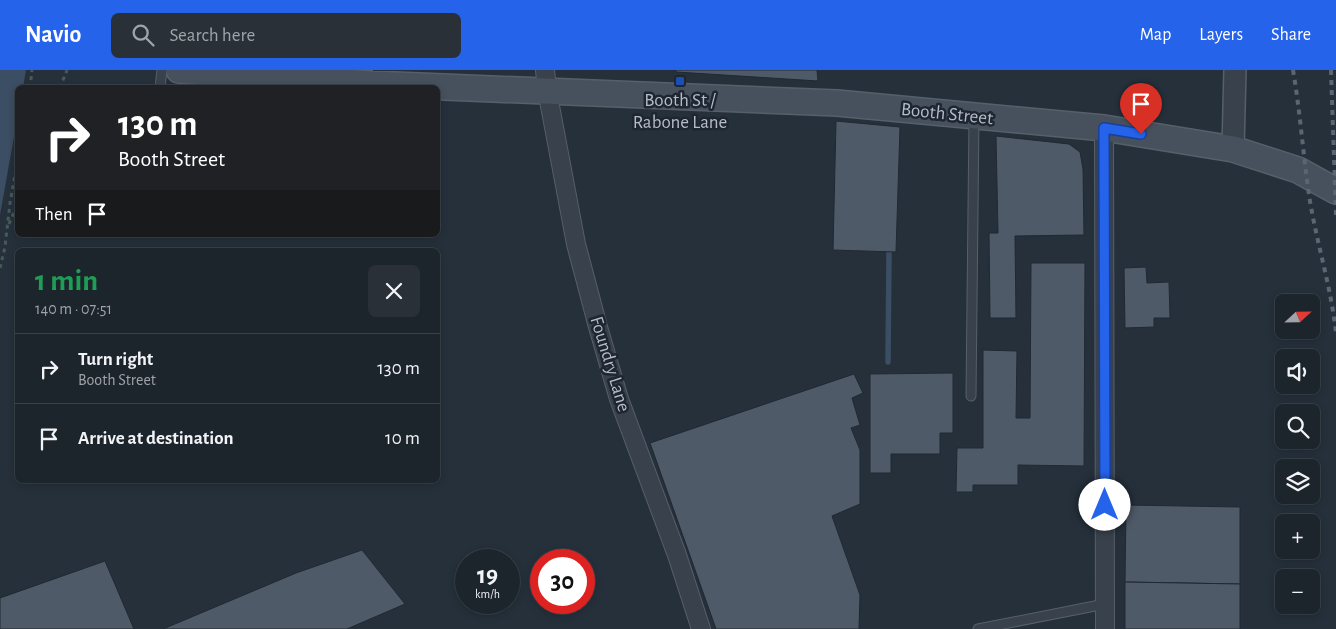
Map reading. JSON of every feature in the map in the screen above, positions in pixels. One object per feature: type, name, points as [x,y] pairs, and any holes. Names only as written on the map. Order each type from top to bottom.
[{"type":"main road","name":"Booth Street","points":[[179,70],[293,83],[372,80],[546,80],[837,103],[1104,128],[1233,149],[1298,170],[1336,191]]},
{"type":"street","points":[[1233,149],[1235,70]]},
{"type":"street","name":"Foundry Lane","points":[[546,80],[576,244],[598,326],[619,399],[677,555],[701,629]]},
{"type":"street","points":[[1104,128],[1105,629]]},
{"type":"lane","points":[[160,85],[162,70]]},
{"type":"lane","points":[[972,396],[974,116]]},
{"type":"lane","points":[[978,629],[1105,604]]},
{"type":"path","points":[[30,85],[32,70]]},
{"type":"path","points":[[61,85],[67,70]]},
{"type":"path","points":[[0,268],[5,247],[15,175]]},
{"type":"path","points":[[8,226],[15,210]]},
{"type":"water","points":[[0,70],[26,70],[23,85],[15,85],[15,131],[0,215]]},
{"type":"building","points":[[676,70],[817,70],[818,81],[676,72]]},
{"type":"building","points":[[836,121],[900,127],[896,252],[833,250]]},
{"type":"building","points":[[996,136],[1069,144],[1080,152],[1083,169],[1084,235],[1015,236],[1016,318],[990,318],[989,233],[998,233]]},
{"type":"building","points":[[1031,263],[1085,263],[1084,466],[1018,465],[1018,485],[973,485],[973,492],[956,492],[957,448],[983,448],[983,350],[1017,351],[1016,418],[1030,418]]},
{"type":"building","points":[[1146,267],[1147,283],[1169,282],[1170,318],[1154,318],[1154,327],[1125,328],[1124,268]]},
{"type":"building","points":[[953,373],[953,433],[940,433],[940,454],[891,454],[891,473],[870,473],[870,374]]},
{"type":"building","points":[[854,374],[863,393],[852,398],[860,425],[851,428],[860,450],[860,504],[832,516],[860,595],[859,629],[716,629],[650,443]]},
{"type":"building","points":[[1126,505],[1240,507],[1240,584],[1125,582]]},
{"type":"building","points":[[362,550],[405,604],[347,629],[163,629],[296,573]]},
{"type":"building","points":[[105,561],[134,629],[0,629],[0,598]]},
{"type":"building","points":[[1125,582],[1240,584],[1240,629],[1125,629]]},
{"type":"waterway","points":[[888,362],[889,253]]},
{"type":"railway","points":[[1293,70],[1309,195],[1331,298],[1336,333]]},
{"type":"railway","points":[[1331,70],[1336,215]]},
{"type":"place","name":"Booth St / Rabone Lane","points":[[680,81]]},
{"type":"route","points":[[1105,505],[1104,128],[1141,134]]}]
